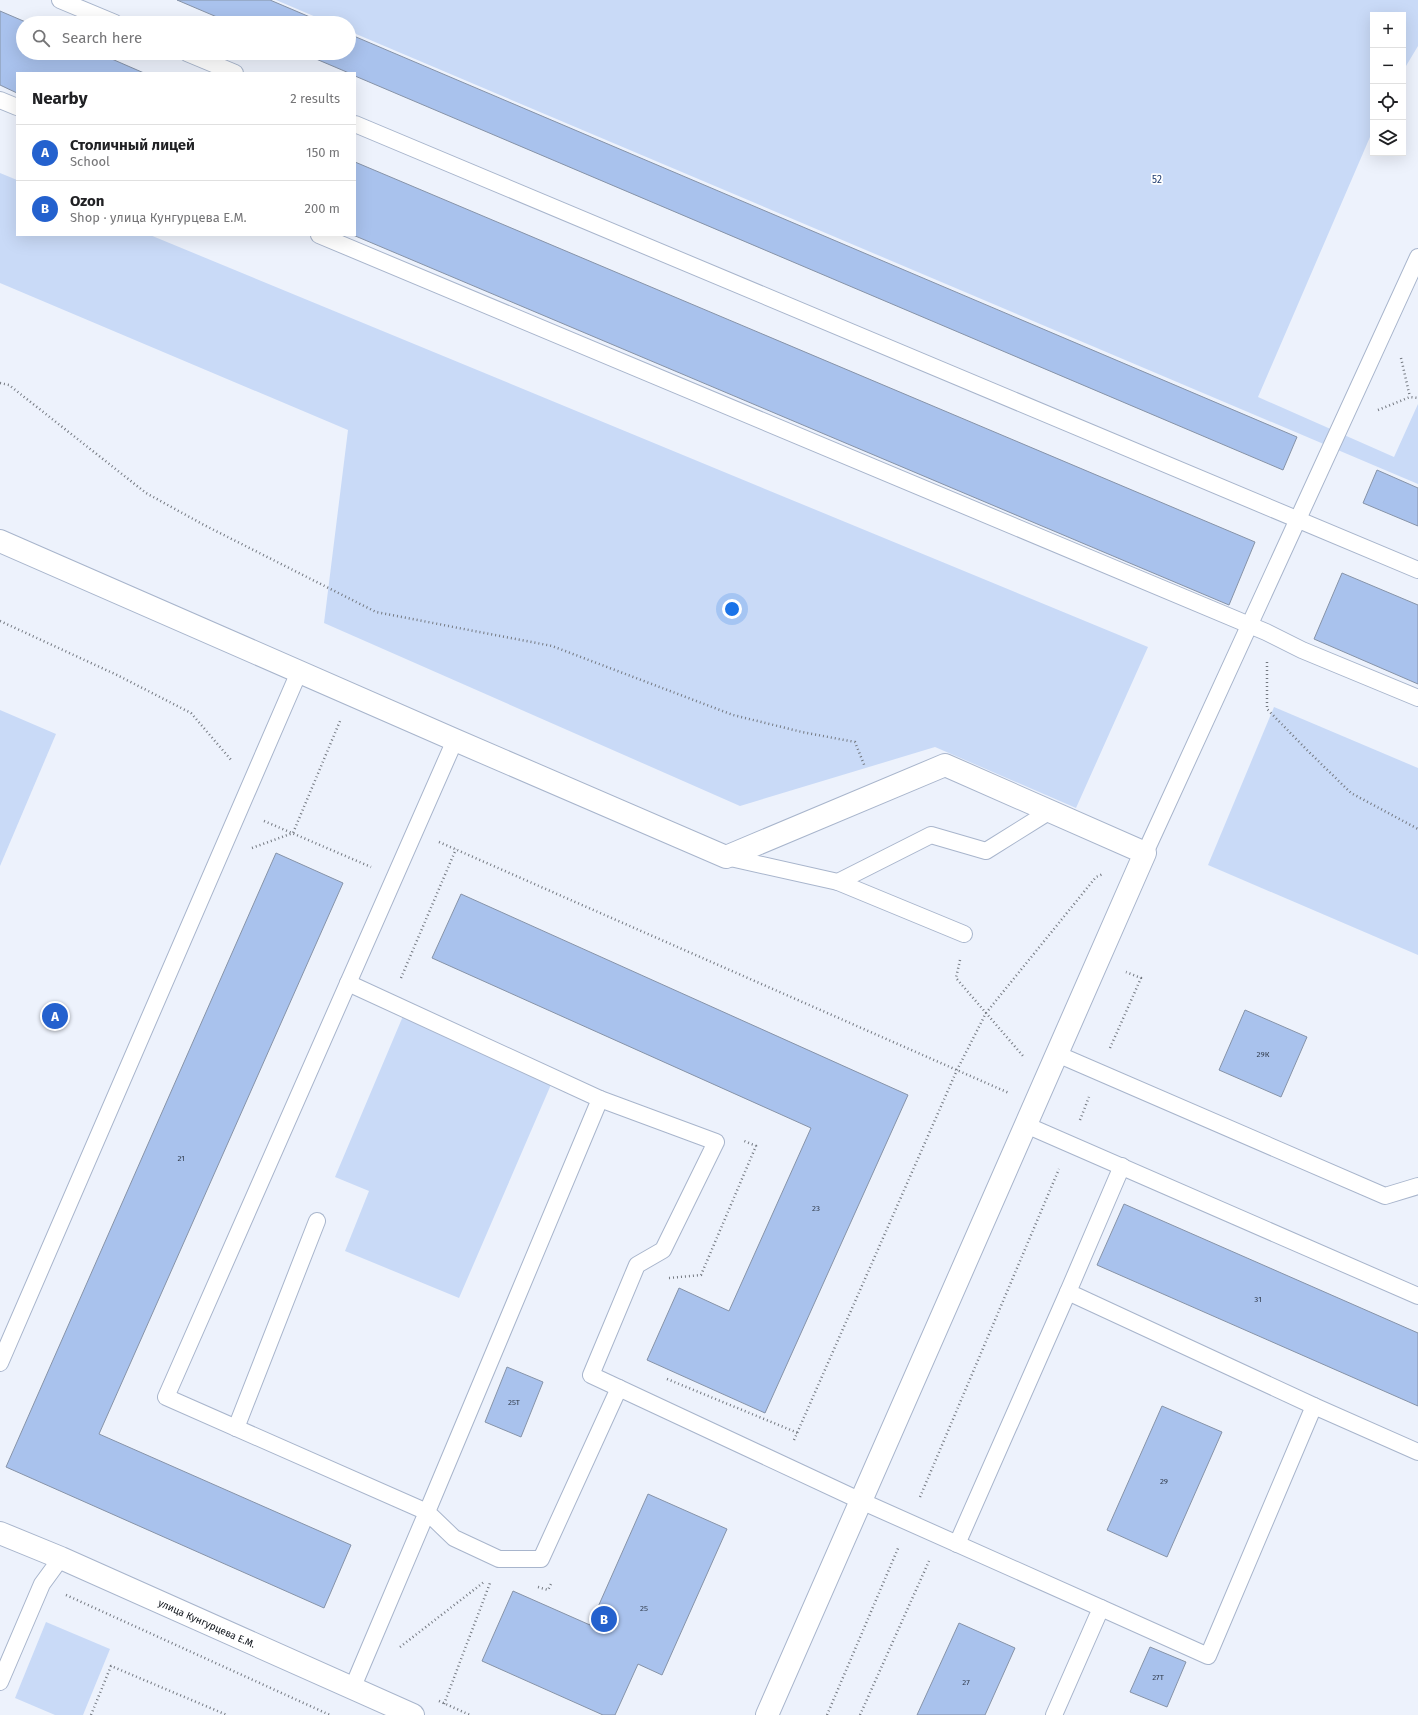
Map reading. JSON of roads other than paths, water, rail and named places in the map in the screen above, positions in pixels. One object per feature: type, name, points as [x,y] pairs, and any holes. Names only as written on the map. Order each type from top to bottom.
[{"type":"street","points":[[0,541],[726,857],[945,765],[1145,854],[767,1715]]},
{"type":"street","name":"улица Кунгурцева Е.М.","points":[[0,1534],[61,1558],[413,1715]]},
{"type":"lane","points":[[60,0],[98,16]]},
{"type":"lane","points":[[202,60],[226,71]]},
{"type":"lane","points":[[0,100],[16,107]]},
{"type":"lane","points":[[356,124],[1418,570]]},
{"type":"lane","points":[[321,236],[1250,625],[1302,650],[1418,698]]},
{"type":"lane","points":[[1145,854],[1418,257]]},
{"type":"lane","points":[[0,1363],[299,672]]},
{"type":"lane","points":[[455,740],[166,1397],[427,1512],[454,1538],[499,1559],[541,1559],[619,1388]]},
{"type":"lane","points":[[838,882],[931,835],[986,851],[1050,811]]},
{"type":"lane","points":[[726,857],[838,882],[964,934]]},
{"type":"lane","points":[[348,983],[600,1099],[716,1142],[662,1250],[638,1265],[591,1375],[861,1501],[1208,1656],[1314,1406]]},
{"type":"lane","points":[[1057,1054],[1385,1196],[1418,1186]]},
{"type":"lane","points":[[352,1689],[600,1099]]},
{"type":"lane","points":[[1026,1125],[1418,1296]]},
{"type":"lane","points":[[957,1544],[1122,1166]]},
{"type":"lane","points":[[236,1428],[317,1222]]},
{"type":"lane","points":[[1068,1292],[1314,1406],[1418,1452]]},
{"type":"lane","points":[[0,1682],[42,1584],[61,1558]]},
{"type":"lane","points":[[1054,1715],[1101,1608]]},
{"type":"place","name":"Столичный лицей","points":[[55,1016]]},
{"type":"place","name":"Ozon","points":[[604,1619]]},
{"type":"park label","name":"52","points":[[1157,179]]}]
